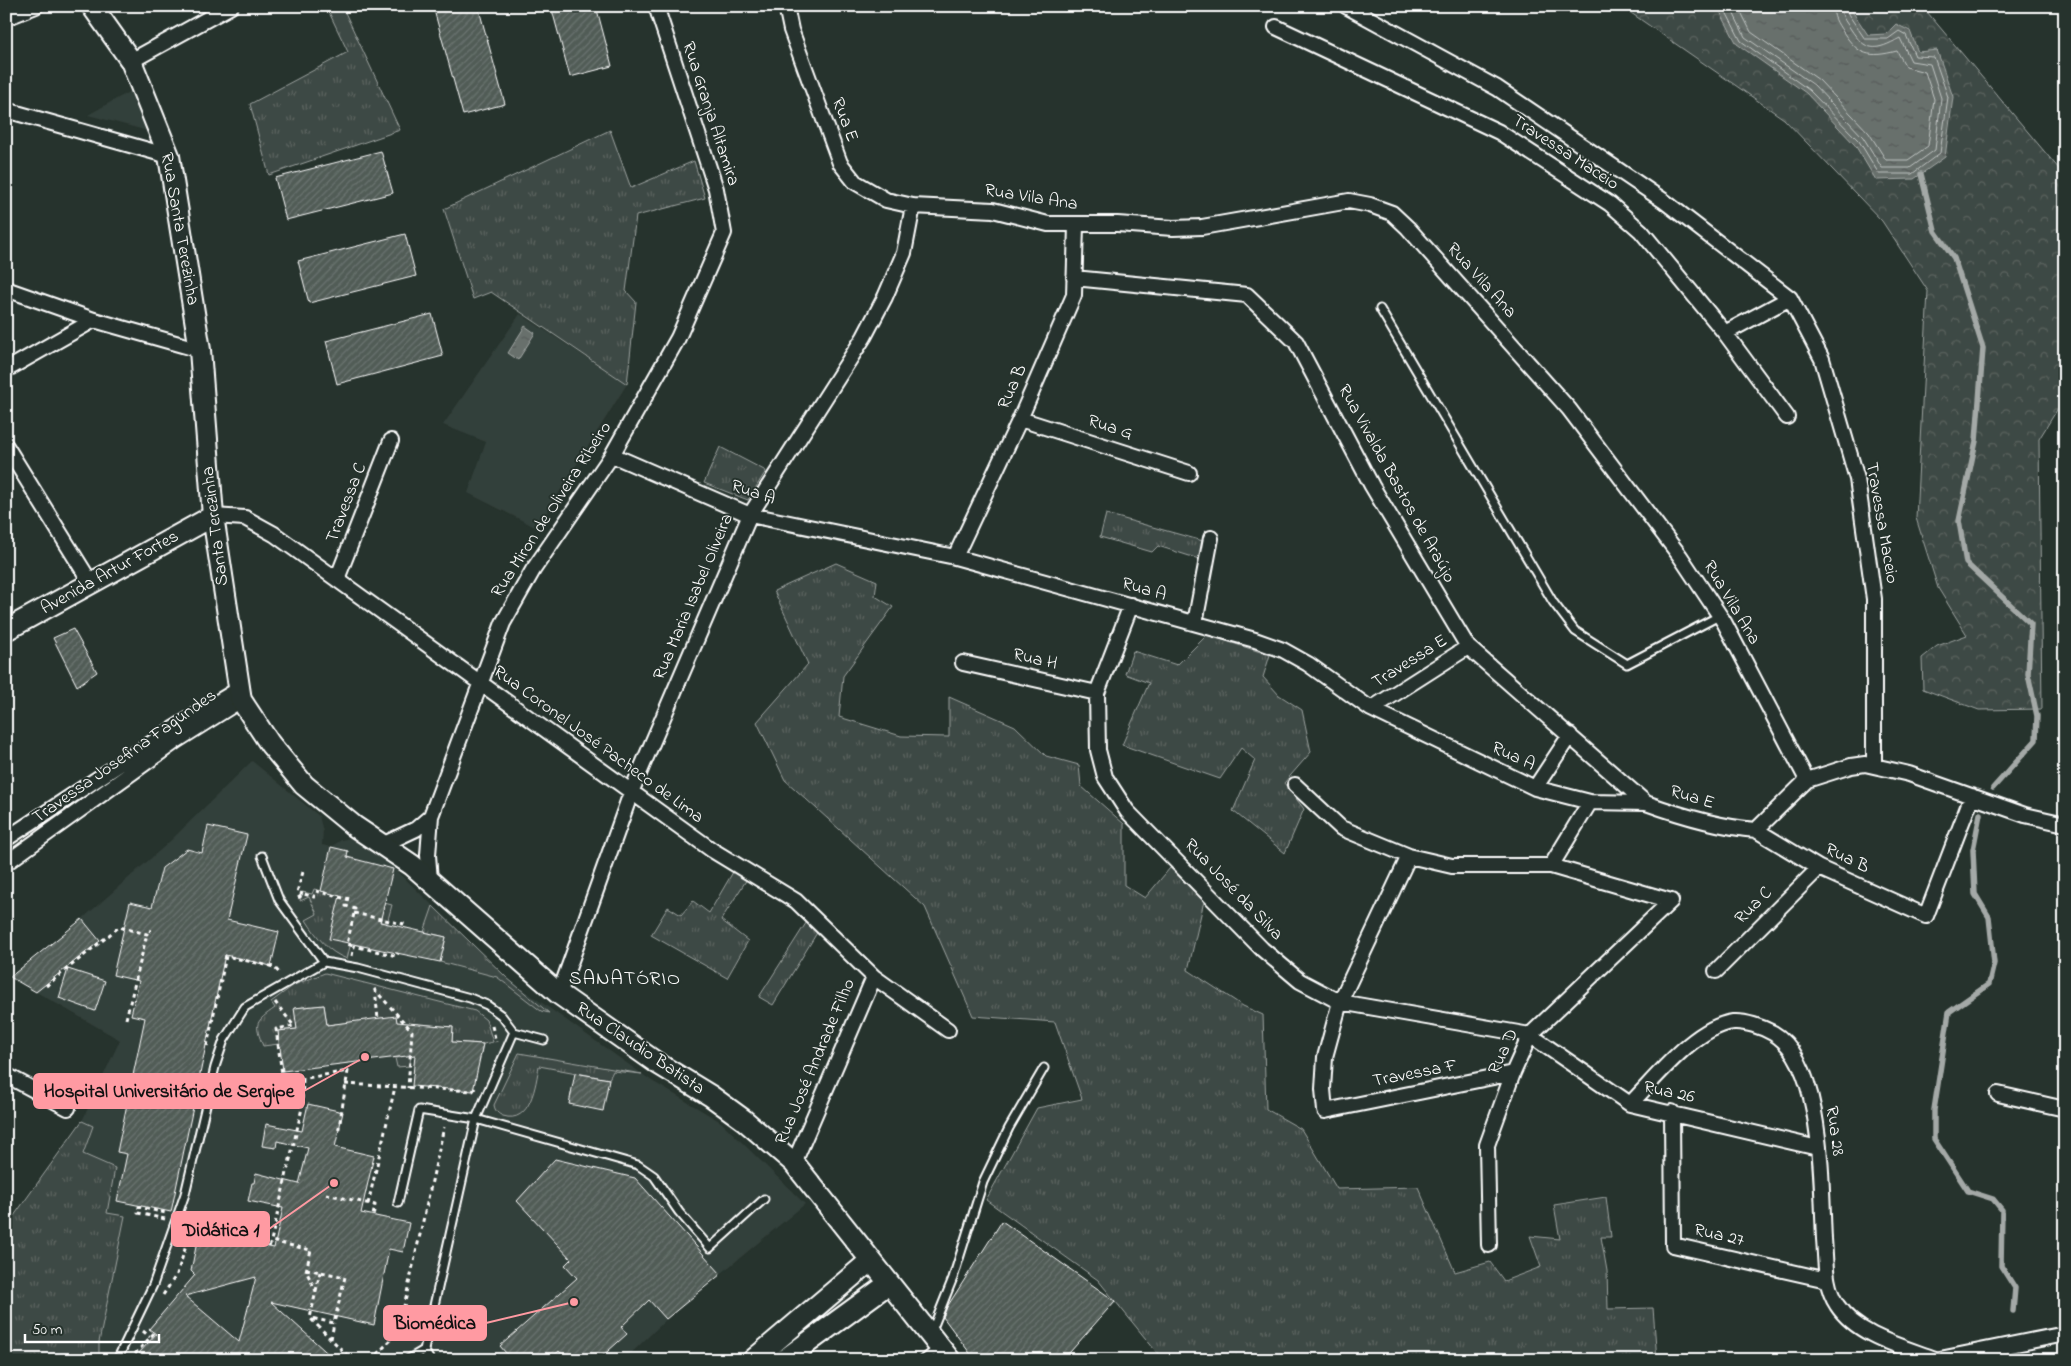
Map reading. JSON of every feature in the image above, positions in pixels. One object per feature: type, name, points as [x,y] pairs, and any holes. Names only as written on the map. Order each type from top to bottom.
[{"type":"main road","name":"Rua Santa Terezinha","points":[[92,6],[131,62],[170,156],[200,350]]},
{"type":"main road","name":"Santa Terezinha","points":[[200,350],[213,516],[240,695]]},
{"type":"main road","name":"Avenida Artur Fortes","points":[[6,630],[213,516]]},
{"type":"main road","name":"Rua Claudio Batista","points":[[240,695],[270,744],[304,785],[354,826],[412,865],[559,994],[657,1063],[711,1096],[744,1120],[794,1163],[888,1284],[940,1347]]},
{"type":"main road","points":[[753,1360],[870,1261]]},
{"type":"main road","points":[[784,1360],[888,1284]]},
{"type":"street","points":[[6,18],[36,6]]},
{"type":"street","points":[[131,62],[231,6]]},
{"type":"street","name":"Rua Granja Altamira","points":[[656,6],[716,189],[724,233]]},
{"type":"street","name":"Rua E","points":[[786,6],[791,30],[840,163],[856,182],[870,192],[886,200],[913,206]]},
{"type":"street","name":"Travessa Maceio","points":[[1346,6],[1497,88],[1664,201],[1790,298],[1822,359],[1857,479],[1874,599],[1874,765]]},
{"type":"street","name":"Travessa Maceio","points":[[1276,27],[1499,132],[1610,204],[1641,230],[1725,333],[1787,417]]},
{"type":"street","points":[[6,110],[170,156]]},
{"type":"street","name":"Rua Vila Ana","points":[[913,206],[993,210],[1036,221],[1076,225],[1117,224],[1173,228],[1202,226],[1341,201],[1370,205],[1392,213],[1408,228],[1569,409],[1680,556],[1720,616],[1807,780]]},
{"type":"street","name":"Rua Maria Isabel Oliveira","points":[[559,994],[632,790],[750,515],[864,338],[885,297],[904,253],[913,206]]},
{"type":"street","name":"Rua B","points":[[955,557],[1020,419],[1074,295],[1076,225]]},
{"type":"street","name":"Rua Miron de Oliveira Ribeiro","points":[[430,880],[428,855],[431,816],[480,683],[516,598],[612,455],[678,338],[724,233]]},
{"type":"street","name":"Rua Vivalda Bastos de Araújo","points":[[1074,278],[1247,295],[1296,342],[1372,486],[1468,647],[1491,670],[1570,735],[1646,803]]},
{"type":"street","points":[[6,290],[94,320],[200,350]]},
{"type":"street","points":[[1725,333],[1790,298]]},
{"type":"street","points":[[6,370],[94,320]]},
{"type":"street","name":"Rua G","points":[[1020,419],[1189,472]]},
{"type":"street","name":"Travessa C","points":[[337,579],[391,441]]},
{"type":"street","points":[[6,446],[91,584]]},
{"type":"street","name":"Rua A","points":[[612,455],[750,515],[955,557],[1283,650],[1308,664],[1371,709],[1535,788],[1590,802],[1646,803]]},
{"type":"street","name":"Rua Coronel José Pacheco de Lima","points":[[213,516],[237,516],[254,521],[337,579],[632,790],[712,850],[796,901],[874,977],[948,1030]]},
{"type":"street","points":[[1195,624],[1211,538]]},
{"type":"street","name":"Rua José da Silva","points":[[1131,606],[1097,693],[1100,762],[1105,777],[1127,811],[1282,967],[1314,990],[1340,1002],[1530,1035]]},
{"type":"street","name":"Travessa E","points":[[1371,709],[1468,647]]},
{"type":"street","name":"Rua H","points":[[963,663],[1097,693]]},
{"type":"street","points":[[6,839],[173,729],[240,695]]},
{"type":"street","name":"Travessa Josefina Fagundes","points":[[6,863],[240,695]]},
{"type":"street","points":[[1535,788],[1570,735]]},
{"type":"street","points":[[1756,830],[1807,780],[1851,766],[1874,765],[1909,774],[2025,815],[2065,824]]},
{"type":"street","points":[[1295,786],[1342,828],[1409,856],[1452,866],[1551,866],[1590,802]]},
{"type":"street","name":"Rua B","points":[[1756,830],[1819,868],[1926,916],[1972,796]]},
{"type":"street","name":"Rua E","points":[[1646,803],[1728,828],[1756,830]]},
{"type":"street","points":[[382,845],[416,829],[431,816]]},
{"type":"street","points":[[1340,1002],[1409,856]]},
{"type":"street","name":"Rua D","points":[[1489,1245],[1487,1145],[1513,1073],[1530,1035],[1671,901],[1551,866]]},
{"type":"street","name":"Rua C","points":[[1716,971],[1819,868]]},
{"type":"street","name":"Rua José Andrade Filho","points":[[794,1163],[874,977]]},
{"type":"street","name":"Travessa F","points":[[1340,1002],[1325,1057],[1323,1089],[1325,1111],[1513,1073]]},
{"type":"street","name":"Rua 28","points":[[1630,1104],[1683,1051],[1716,1028],[1734,1022],[1763,1027],[1788,1044],[1800,1062],[1807,1080],[1818,1148],[1827,1280],[1837,1306],[1864,1330],[1935,1359]]},
{"type":"street","name":"Rua 26","points":[[1530,1035],[1630,1104],[1672,1112],[1818,1148]]},
{"type":"street","points":[[6,1075],[68,1108]]},
{"type":"street","points":[[1998,1094],[2065,1109]]},
{"type":"street","name":"Rua 27","points":[[1672,1112],[1673,1245],[1827,1280]]},
{"type":"street","points":[[1935,1359],[2065,1334]]},
{"type":"lane","points":[[1380,309],[1553,602],[1575,631],[1627,664],[1720,616]]},
{"type":"lane","points":[[262,856],[279,900],[324,962]]},
{"type":"lane","points":[[117,1360],[153,1285],[185,1194],[215,1067],[224,1040],[245,1007],[324,962],[350,966],[487,1004],[501,1015],[514,1032],[544,1040]]},
{"type":"lane","points":[[430,1360],[424,1350],[476,1119],[514,1032]]},
{"type":"lane","points":[[923,1360],[940,1347],[953,1278],[983,1182],[1009,1128],[1044,1068]]},
{"type":"lane","points":[[398,1203],[419,1110],[476,1119],[638,1166],[654,1176],[679,1212],[710,1248],[764,1199]]},
{"type":"lane","points":[[407,1360],[424,1350]]},
{"type":"path","points":[[303,872],[297,892],[314,897],[316,891],[348,898],[345,908],[355,909],[347,944],[397,956],[398,953]]},
{"type":"path","points":[[298,898],[304,894]]},
{"type":"path","points":[[354,912],[403,924],[404,922]]},
{"type":"path","points":[[46,986],[119,927],[147,934]]},
{"type":"path","points":[[126,1019],[148,930],[151,931]]},
{"type":"path","points":[[350,966],[354,946]]},
{"type":"path","points":[[232,957],[274,968],[281,975]]},
{"type":"path","points":[[378,1019],[374,989],[380,974]]},
{"type":"path","points":[[374,989],[412,1031],[408,1088]]},
{"type":"path","points":[[269,993],[294,1026],[276,1029],[283,1082],[348,1071],[338,1134]]},
{"type":"path","points":[[490,1022],[496,1037],[495,1047]]},
{"type":"path","points":[[269,1247],[302,1108],[303,1079]]},
{"type":"path","points":[[345,1084],[473,1091],[477,1083]]},
{"type":"path","points":[[368,1204],[395,1087]]},
{"type":"path","points":[[372,1360],[398,1333],[444,1127]]},
{"type":"path","points":[[326,1194],[375,1206],[373,1216]]},
{"type":"path","points":[[171,1220],[138,1213],[139,1208],[172,1214]]},
{"type":"path","points":[[271,1241],[311,1250],[306,1269],[316,1291]]},
{"type":"path","points":[[306,1269],[345,1278],[331,1339]]},
{"type":"path","points":[[310,1318],[320,1272]]},
{"type":"path","points":[[310,1318],[334,1324]]},
{"type":"path","points":[[310,1318],[352,1360]]},
{"type":"path","points":[[129,1360],[154,1333]]},
{"type":"path","points":[[1718,1358],[1726,1360]]},
{"type":"shaded area","points":[[134,89],[152,132],[88,115]]},
{"type":"shaded area","points":[[520,314],[627,384],[537,528],[468,493],[486,442],[443,425]]},
{"type":"shaded area","points":[[252,761],[319,816],[323,831],[322,845],[331,847],[341,840],[350,838],[390,864],[507,978],[652,1081],[721,1122],[805,1204],[670,1316],[624,1360],[6,1360],[6,1227],[82,1121],[120,1040],[10,977],[82,919],[167,844]]},
{"type":"green space","points":[[326,6],[342,6],[400,130],[269,175],[250,104],[348,52]]},
{"type":"green space","points":[[1621,6],[1922,6],[2065,176],[2065,397],[2039,439],[2042,709],[1979,710],[1923,689],[1922,658],[1937,646],[1967,635],[1938,588],[1916,518],[1928,291],[1882,221],[1784,119]]},
{"type":"green space","points":[[610,130],[631,188],[694,161],[705,198],[636,216],[626,291],[636,302],[627,384],[491,292],[473,299],[444,209]]},
{"type":"green space","points":[[720,447],[766,471],[748,500],[704,483]]},
{"type":"green space","points":[[1106,514],[1203,541],[1199,559],[1158,546],[1152,552],[1100,537]]},
{"type":"green space","points":[[836,563],[877,581],[875,596],[893,607],[843,676],[839,717],[901,736],[949,737],[949,697],[1015,726],[1046,756],[1079,765],[1081,786],[1124,824],[1124,885],[1145,898],[1170,868],[1204,901],[1188,970],[1243,1006],[1263,1015],[1266,1109],[1301,1129],[1337,1189],[1418,1187],[1455,1272],[1490,1262],[1504,1281],[1541,1267],[1530,1236],[1560,1239],[1554,1205],[1606,1197],[1611,1237],[1601,1237],[1607,1271],[1608,1309],[1653,1308],[1657,1360],[1163,1360],[1098,1280],[986,1200],[1037,1108],[1082,1099],[1055,1022],[973,1016],[925,907],[785,780],[757,722],[808,664],[774,591]]},
{"type":"green space","points":[[1207,635],[1270,655],[1263,677],[1279,695],[1302,710],[1311,752],[1284,783],[1304,809],[1285,853],[1233,811],[1255,760],[1241,748],[1220,779],[1122,745],[1149,683],[1125,674],[1133,651],[1177,665]]},
{"type":"green space","points":[[733,872],[747,879],[721,920],[748,941],[727,978],[651,935],[668,907],[681,915],[693,901],[709,913]]},
{"type":"green space","points":[[314,889],[372,903],[373,900],[392,905],[387,923],[357,917],[347,959],[340,956],[324,943],[306,920],[317,914],[309,897],[300,901],[302,892],[312,894]]},
{"type":"green space","points":[[433,906],[507,978],[549,1013],[541,1011],[497,977],[440,962],[446,937],[424,932]]},
{"type":"green space","points":[[808,920],[818,931],[773,1005],[759,997]]},
{"type":"green space","points":[[325,973],[475,1011],[486,1020],[493,1042],[483,1044],[452,1042],[453,1027],[416,1024],[412,1031],[410,1066],[397,1067],[395,1058],[401,1057],[396,1017],[327,1025],[324,1005],[295,1008],[297,1029],[278,1031],[279,1044],[263,1046],[258,1032],[258,1024],[263,1017],[275,1008],[271,1002],[294,985]]},
{"type":"green space","points":[[519,1053],[642,1074],[613,1071],[609,1079],[539,1066],[534,1092],[526,1109],[512,1117],[503,1116],[497,1112],[494,1105]]},
{"type":"green space","points":[[82,1121],[93,1126],[83,1154],[115,1168],[107,1213],[125,1216],[99,1342],[99,1360],[6,1360],[6,1227]]},
{"type":"water","points":[[1717,6],[1852,6],[1852,11],[1868,35],[1886,34],[1896,24],[1910,31],[1918,52],[1937,50],[1953,97],[1945,157],[1914,179],[1876,180],[1855,145],[1806,93],[1737,44]]},
{"type":"water","points":[[525,326],[535,333],[518,360],[508,353]]},
{"type":"building","points":[[448,6],[478,6],[505,104],[463,115],[434,10]]},
{"type":"building","points":[[551,6],[596,6],[612,66],[570,77]]},
{"type":"building","points":[[381,151],[393,193],[286,220],[275,178]]},
{"type":"building","points":[[405,234],[416,276],[309,303],[298,261]]},
{"type":"building","points":[[432,314],[443,356],[337,384],[326,341]]},
{"type":"building","points":[[73,629],[97,672],[77,686],[53,638]]},
{"type":"building","points":[[208,826],[247,835],[227,920],[279,932],[271,966],[225,955],[171,1212],[117,1201],[127,1154],[117,1152],[145,1018],[131,1015],[139,981],[113,975],[130,902],[152,907],[162,868],[187,849],[202,853]]},
{"type":"building","points":[[331,847],[348,851],[347,857],[393,869],[380,922],[446,937],[440,962],[329,939],[340,896],[321,891]]},
{"type":"building","points":[[82,919],[100,941],[36,992],[10,977]]},
{"type":"building","points":[[68,969],[105,981],[95,1011],[59,998]]},
{"type":"building","points":[[324,1005],[327,1025],[396,1016],[397,1022],[453,1027],[452,1042],[483,1044],[473,1091],[412,1086],[415,1055],[283,1071],[278,1031],[297,1029],[294,1008]]},
{"type":"building","points":[[575,1073],[609,1079],[603,1111],[569,1104]]},
{"type":"building","points":[[308,1104],[343,1112],[335,1147],[374,1156],[361,1213],[409,1223],[403,1252],[389,1249],[374,1325],[271,1302],[335,1360],[147,1360],[139,1353],[156,1334],[149,1329],[195,1275],[191,1271],[199,1232],[274,1248],[283,1208],[248,1201],[252,1183],[254,1183],[256,1173],[299,1184],[308,1148],[277,1141],[276,1148],[262,1146],[266,1124],[302,1131]],"holes":[[[256,1277],[239,1342],[185,1296]]]},
{"type":"building","points":[[555,1159],[635,1178],[721,1274],[666,1319],[649,1300],[621,1327],[627,1334],[598,1360],[567,1360],[559,1351],[549,1360],[512,1360],[500,1346],[577,1278],[565,1265],[571,1259],[517,1201]]},
{"type":"building","points":[[1002,1221],[1115,1301],[1063,1360],[975,1360],[943,1317],[947,1307]]},
{"type":"waterway","points":[[1921,174],[1935,231],[1954,258],[1983,348],[1976,441],[1959,521],[1966,563],[2031,624],[2028,674],[2037,716],[2036,740],[1993,788]]},
{"type":"waterway","points":[[1980,814],[1973,850],[1975,894],[1989,917],[1994,963],[1989,984],[1949,1012],[1934,1110],[1934,1139],[1968,1191],[1993,1199],[2002,1210],[2001,1266],[2015,1288],[2013,1311]]},
{"type":"place","name":"Hospital Universitário de Sergipe","points":[[365,1057]]},
{"type":"place","name":"Didática 1","points":[[334,1183]]},
{"type":"place","name":"Biomédica","points":[[574,1302]]},
{"type":"district","name":"SANATÓRIO","points":[[625,979]]}]
